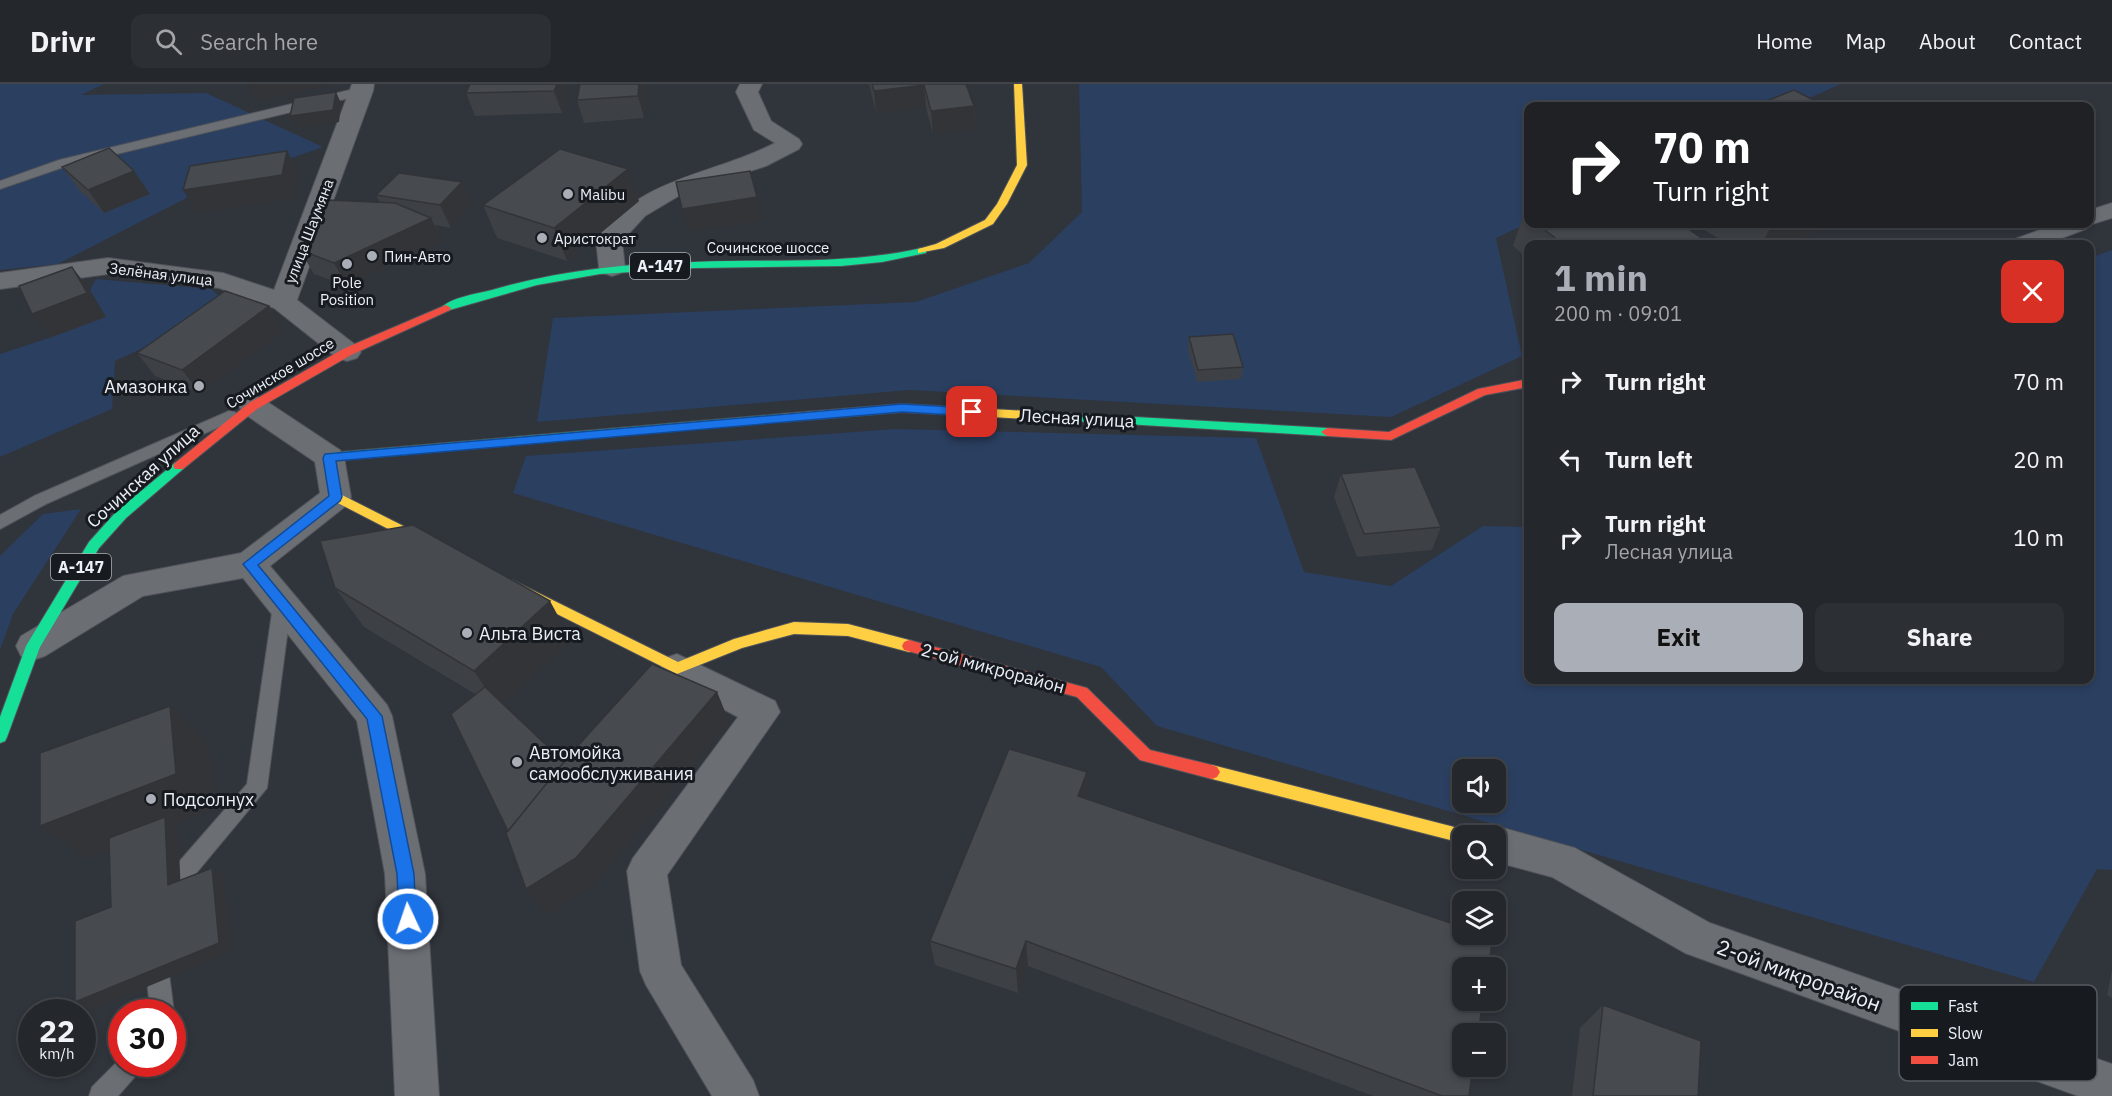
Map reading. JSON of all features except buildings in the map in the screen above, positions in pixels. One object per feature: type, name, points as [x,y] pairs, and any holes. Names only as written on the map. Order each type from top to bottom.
[{"type":"main road","name":"Сочинское шоссе","points":[[215,435],[253,406],[347,352],[462,301],[543,279],[612,268],[690,264],[850,263],[911,254],[940,246],[989,222],[1002,204],[1023,165],[1018,84]]},
{"type":"main road","name":"Лесная улица","points":[[329,458],[902,408],[1390,436],[1482,392],[1524,384]]},
{"type":"main road","name":"Сочинская улица","points":[[0,737],[33,646],[94,545],[121,515],[215,435]]},
{"type":"main road","points":[[336,497],[453,556]]},
{"type":"main road","points":[[496,578],[677,668]]},
{"type":"main road","name":"2-ой микрорайон","points":[[677,668],[739,643],[794,628],[848,630],[1082,692],[1145,755],[1452,833]]},
{"type":"street","points":[[612,268],[609,240],[636,211],[679,186],[758,161],[791,144],[762,125],[747,92],[751,84]]},
{"type":"street","name":"улица Шаумяна","points":[[347,352],[283,302],[363,87]]},
{"type":"street","points":[[2094,217],[2112,210]]},
{"type":"street","points":[[2035,240],[2066,228]]},
{"type":"street","name":"Зелёная улица","points":[[0,281],[108,266],[223,281],[283,302]]},
{"type":"street","points":[[33,646],[135,585],[250,564],[336,497],[329,458],[253,406]]},
{"type":"street","points":[[250,564],[374,716],[405,874],[417,1096]]},
{"type":"street","points":[[677,668],[762,712],[647,871],[661,971],[737,1096]]},
{"type":"street","name":"2-ой микрорайон","points":[[1506,847],[1561,861],[1699,939],[1899,1010]]},
{"type":"street","name":"2-ой микрорайон","points":[[2097,1081],[2112,1086]]},
{"type":"lane","points":[[0,185],[63,163],[363,87]]},
{"type":"lane","points":[[0,523],[40,500],[253,406]]},
{"type":"lane","points":[[151,909],[257,788],[282,606]]},
{"type":"lane","points":[[154,944],[160,999]]},
{"type":"lane","points":[[101,1096],[119,1077]]},
{"type":"shaded area","points":[[0,84],[104,84],[81,95],[206,93],[323,147],[204,189],[58,264],[0,270]]},
{"type":"shaded area","points":[[1079,84],[1841,84],[1800,102],[1524,102],[1524,225],[1496,238],[1522,356],[1391,417],[909,390],[537,422],[553,318],[916,302],[1029,263],[1082,212]]},
{"type":"shaded area","points":[[2112,250],[2112,870],[2097,869],[2034,982],[1506,828],[1506,825],[1496,825],[1455,813],[1506,813],[1506,759],[1452,759],[1452,812],[1157,726],[1101,667],[513,493],[526,456],[896,429],[1256,438],[1304,572],[1391,586],[1483,526],[1524,527],[1524,684],[2094,684],[2094,257]]},
{"type":"shaded area","points":[[96,279],[211,289],[232,307],[115,361],[112,409],[0,457],[0,354],[52,337],[90,290]]},
{"type":"shaded area","points":[[81,509],[13,614],[0,650],[0,556],[43,514]]},
{"type":"traffic: fast","points":[[446,308],[537,281],[600,271],[695,265],[841,262],[882,259],[922,251]]},
{"type":"traffic: fast","points":[[1029,415],[1327,432]]},
{"type":"traffic: fast","points":[[329,457],[781,418]]},
{"type":"traffic: fast","points":[[0,737],[33,646],[94,545],[121,515],[179,466]]},
{"type":"traffic: slow","points":[[922,251],[940,246],[989,222],[1002,204],[1022,165],[1018,84]]},
{"type":"traffic: slow","points":[[781,418],[902,408],[1029,415]]},
{"type":"traffic: slow","points":[[336,497],[436,548]]},
{"type":"traffic: slow","points":[[512,585],[677,668],[739,643],[794,628],[848,630],[909,646]]},
{"type":"traffic: slow","points":[[1212,772],[1452,833]]},
{"type":"traffic: jam","points":[[179,466],[253,406],[347,352],[446,308]]},
{"type":"traffic: jam","points":[[1327,432],[1391,436],[1482,392],[1524,384]]},
{"type":"traffic: jam","points":[[909,646],[1082,692],[1145,755],[1212,772]]},
{"type":"place","name":"Malibu","points":[[568,194]]},
{"type":"place","name":"Аристократ","points":[[542,238]]},
{"type":"place","name":"Пин-Авто","points":[[372,256]]},
{"type":"place","name":"Pole Position","points":[[347,264]]},
{"type":"place","name":"Амазонка","points":[[199,386]]},
{"type":"place","name":"Альта Виста","points":[[467,633]]},
{"type":"place","name":"Автомойка самообслуживания","points":[[517,762]]},
{"type":"place","name":"Подсолнух","points":[[151,799]]},
{"type":"route","points":[[408,919],[405,874],[374,716],[250,564],[336,497],[329,458],[902,408],[972,412]]}]
